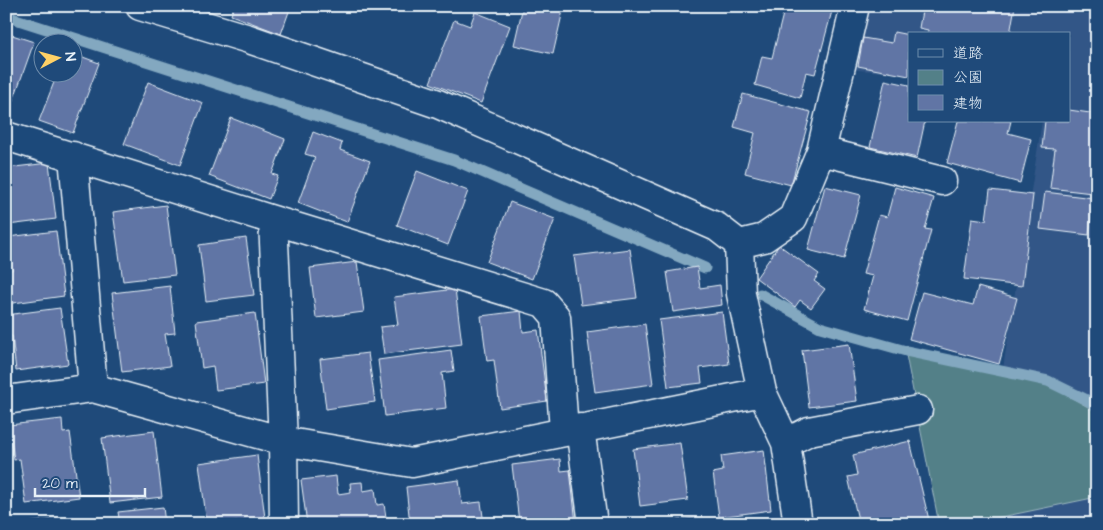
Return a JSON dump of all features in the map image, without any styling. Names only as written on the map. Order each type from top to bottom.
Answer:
[{"type":"street","points":[[140,6],[249,38],[438,104],[717,227],[739,244]]},
{"type":"street","points":[[739,244],[764,238],[793,218],[822,151],[855,6]]},
{"type":"street","points":[[6,136],[273,220],[544,302],[556,317],[572,430],[592,524]]},
{"type":"street","points":[[822,151],[942,181]]},
{"type":"street","points":[[73,156],[93,388]]},
{"type":"street","points":[[273,220],[283,441],[284,524]]},
{"type":"street","points":[[739,244],[741,294],[762,392],[786,443],[798,524]]},
{"type":"street","points":[[6,400],[93,388],[283,441],[412,463],[762,392]]},
{"type":"street","points":[[786,443],[809,431],[918,410]]},
{"type":"shaded area","points":[[868,6],[1097,6],[1097,412],[1043,382],[1002,375],[1042,122],[1070,122],[1070,32],[908,32],[908,74],[845,69]]},
{"type":"shaded area","points":[[1097,497],[1097,524],[968,524]]},
{"type":"green space","points":[[906,355],[1043,382],[1097,412],[1097,497],[968,524],[939,524]]},
{"type":"building","points":[[234,6],[291,6],[281,34],[231,15]]},
{"type":"building","points":[[523,6],[564,6],[553,54],[514,45]]},
{"type":"building","points":[[785,6],[813,6],[832,11],[815,74],[806,72],[800,98],[755,85],[762,56],[772,58]]},
{"type":"building","points":[[933,6],[1015,6],[1010,32],[928,32],[928,30],[919,28],[922,11],[931,12]]},
{"type":"building","points":[[475,12],[510,26],[481,103],[430,83],[454,20],[470,26]]},
{"type":"building","points":[[894,32],[908,35],[908,76],[858,66],[863,38],[892,43]]},
{"type":"building","points":[[6,33],[32,41],[32,48],[6,118]]},
{"type":"building","points":[[82,57],[99,63],[73,133],[39,121],[54,82],[82,82]]},
{"type":"building","points":[[885,80],[908,85],[908,122],[925,122],[917,158],[870,147]]},
{"type":"building","points":[[148,82],[203,103],[180,165],[124,144]]},
{"type":"building","points":[[743,94],[811,112],[791,185],[745,173],[755,133],[734,127]]},
{"type":"building","points":[[1070,110],[1097,114],[1097,159],[1092,193],[1050,188],[1055,149],[1042,148],[1045,122],[1070,122]]},
{"type":"building","points":[[231,118],[285,139],[272,174],[278,176],[269,199],[209,176]]},
{"type":"building","points":[[958,122],[1011,122],[1008,133],[1031,139],[1020,183],[947,163]]},
{"type":"building","points":[[313,132],[342,143],[340,150],[370,161],[347,222],[298,203],[315,157],[305,154]]},
{"type":"building","points":[[49,163],[56,219],[8,225],[6,211],[6,168]]},
{"type":"building","points":[[417,171],[468,191],[448,245],[397,225]]},
{"type":"building","points":[[825,186],[861,195],[844,259],[808,250]]},
{"type":"building","points":[[895,187],[934,198],[925,229],[931,230],[907,321],[864,309],[873,276],[863,274],[879,215],[887,217]]},
{"type":"building","points":[[990,190],[1033,195],[1022,286],[964,279],[972,218],[986,220]]},
{"type":"building","points":[[1045,192],[1093,198],[1089,235],[1040,229]]},
{"type":"building","points":[[510,202],[555,219],[532,279],[487,262]]},
{"type":"building","points":[[166,205],[175,275],[123,281],[113,212]]},
{"type":"building","points":[[56,231],[64,296],[6,304],[6,271],[12,270],[8,237]]},
{"type":"building","points":[[246,238],[254,295],[206,301],[199,245]]},
{"type":"building","points":[[779,245],[819,274],[814,281],[825,289],[811,308],[800,300],[795,307],[756,278]]},
{"type":"building","points":[[630,249],[637,298],[581,305],[574,256]]},
{"type":"building","points":[[357,262],[364,312],[316,318],[310,268]]},
{"type":"building","points":[[697,267],[700,288],[720,285],[722,305],[673,312],[667,272]]},
{"type":"building","points":[[170,286],[175,333],[165,334],[170,366],[122,372],[112,293]]},
{"type":"building","points":[[978,287],[1017,298],[999,364],[909,339],[922,292],[973,305]]},
{"type":"building","points":[[455,289],[462,344],[384,354],[380,327],[398,325],[394,297]]},
{"type":"building","points":[[60,308],[68,364],[16,371],[12,336],[6,337],[6,315]]},
{"type":"building","points":[[521,311],[523,332],[538,330],[547,401],[500,408],[494,360],[487,361],[481,316]]},
{"type":"building","points":[[722,312],[729,364],[700,368],[702,383],[668,387],[659,320]]},
{"type":"building","points":[[255,313],[264,384],[216,390],[213,366],[202,368],[196,321]]},
{"type":"building","points":[[645,324],[653,384],[595,392],[587,332]]},
{"type":"building","points":[[849,344],[857,401],[809,407],[802,350]]},
{"type":"building","points":[[451,350],[454,371],[442,373],[446,408],[385,416],[378,360]]},
{"type":"building","points":[[368,353],[375,402],[326,409],[320,359]]},
{"type":"building","points":[[62,419],[63,433],[70,432],[79,497],[26,504],[20,459],[14,460],[9,425]]},
{"type":"building","points":[[154,431],[162,497],[110,503],[102,438]]},
{"type":"building","points":[[910,441],[930,524],[859,524],[848,477],[857,475],[853,455]]},
{"type":"building","points":[[680,443],[688,500],[640,506],[633,449]]},
{"type":"building","points":[[764,450],[771,510],[719,517],[713,473],[723,471],[721,456]]},
{"type":"building","points":[[257,455],[265,518],[222,524],[207,524],[199,463]]},
{"type":"building","points":[[560,459],[561,471],[570,470],[576,523],[559,524],[558,517],[519,522],[512,465]]},
{"type":"building","points":[[336,476],[338,494],[351,492],[350,483],[362,482],[363,491],[375,489],[377,505],[384,504],[387,524],[307,524],[301,480]]},
{"type":"building","points":[[459,480],[462,504],[481,502],[484,524],[410,524],[406,487]]},
{"type":"building","points":[[163,507],[165,524],[120,524],[118,512]]},
{"type":"building","points":[[74,517],[75,524],[26,524],[26,523]]},
{"type":"building","points":[[694,518],[695,524],[649,524]]},
{"type":"waterway","points":[[6,16],[454,160],[705,268]]},
{"type":"waterway","points":[[760,294],[820,327],[906,351],[1048,381],[1097,405]]}]
